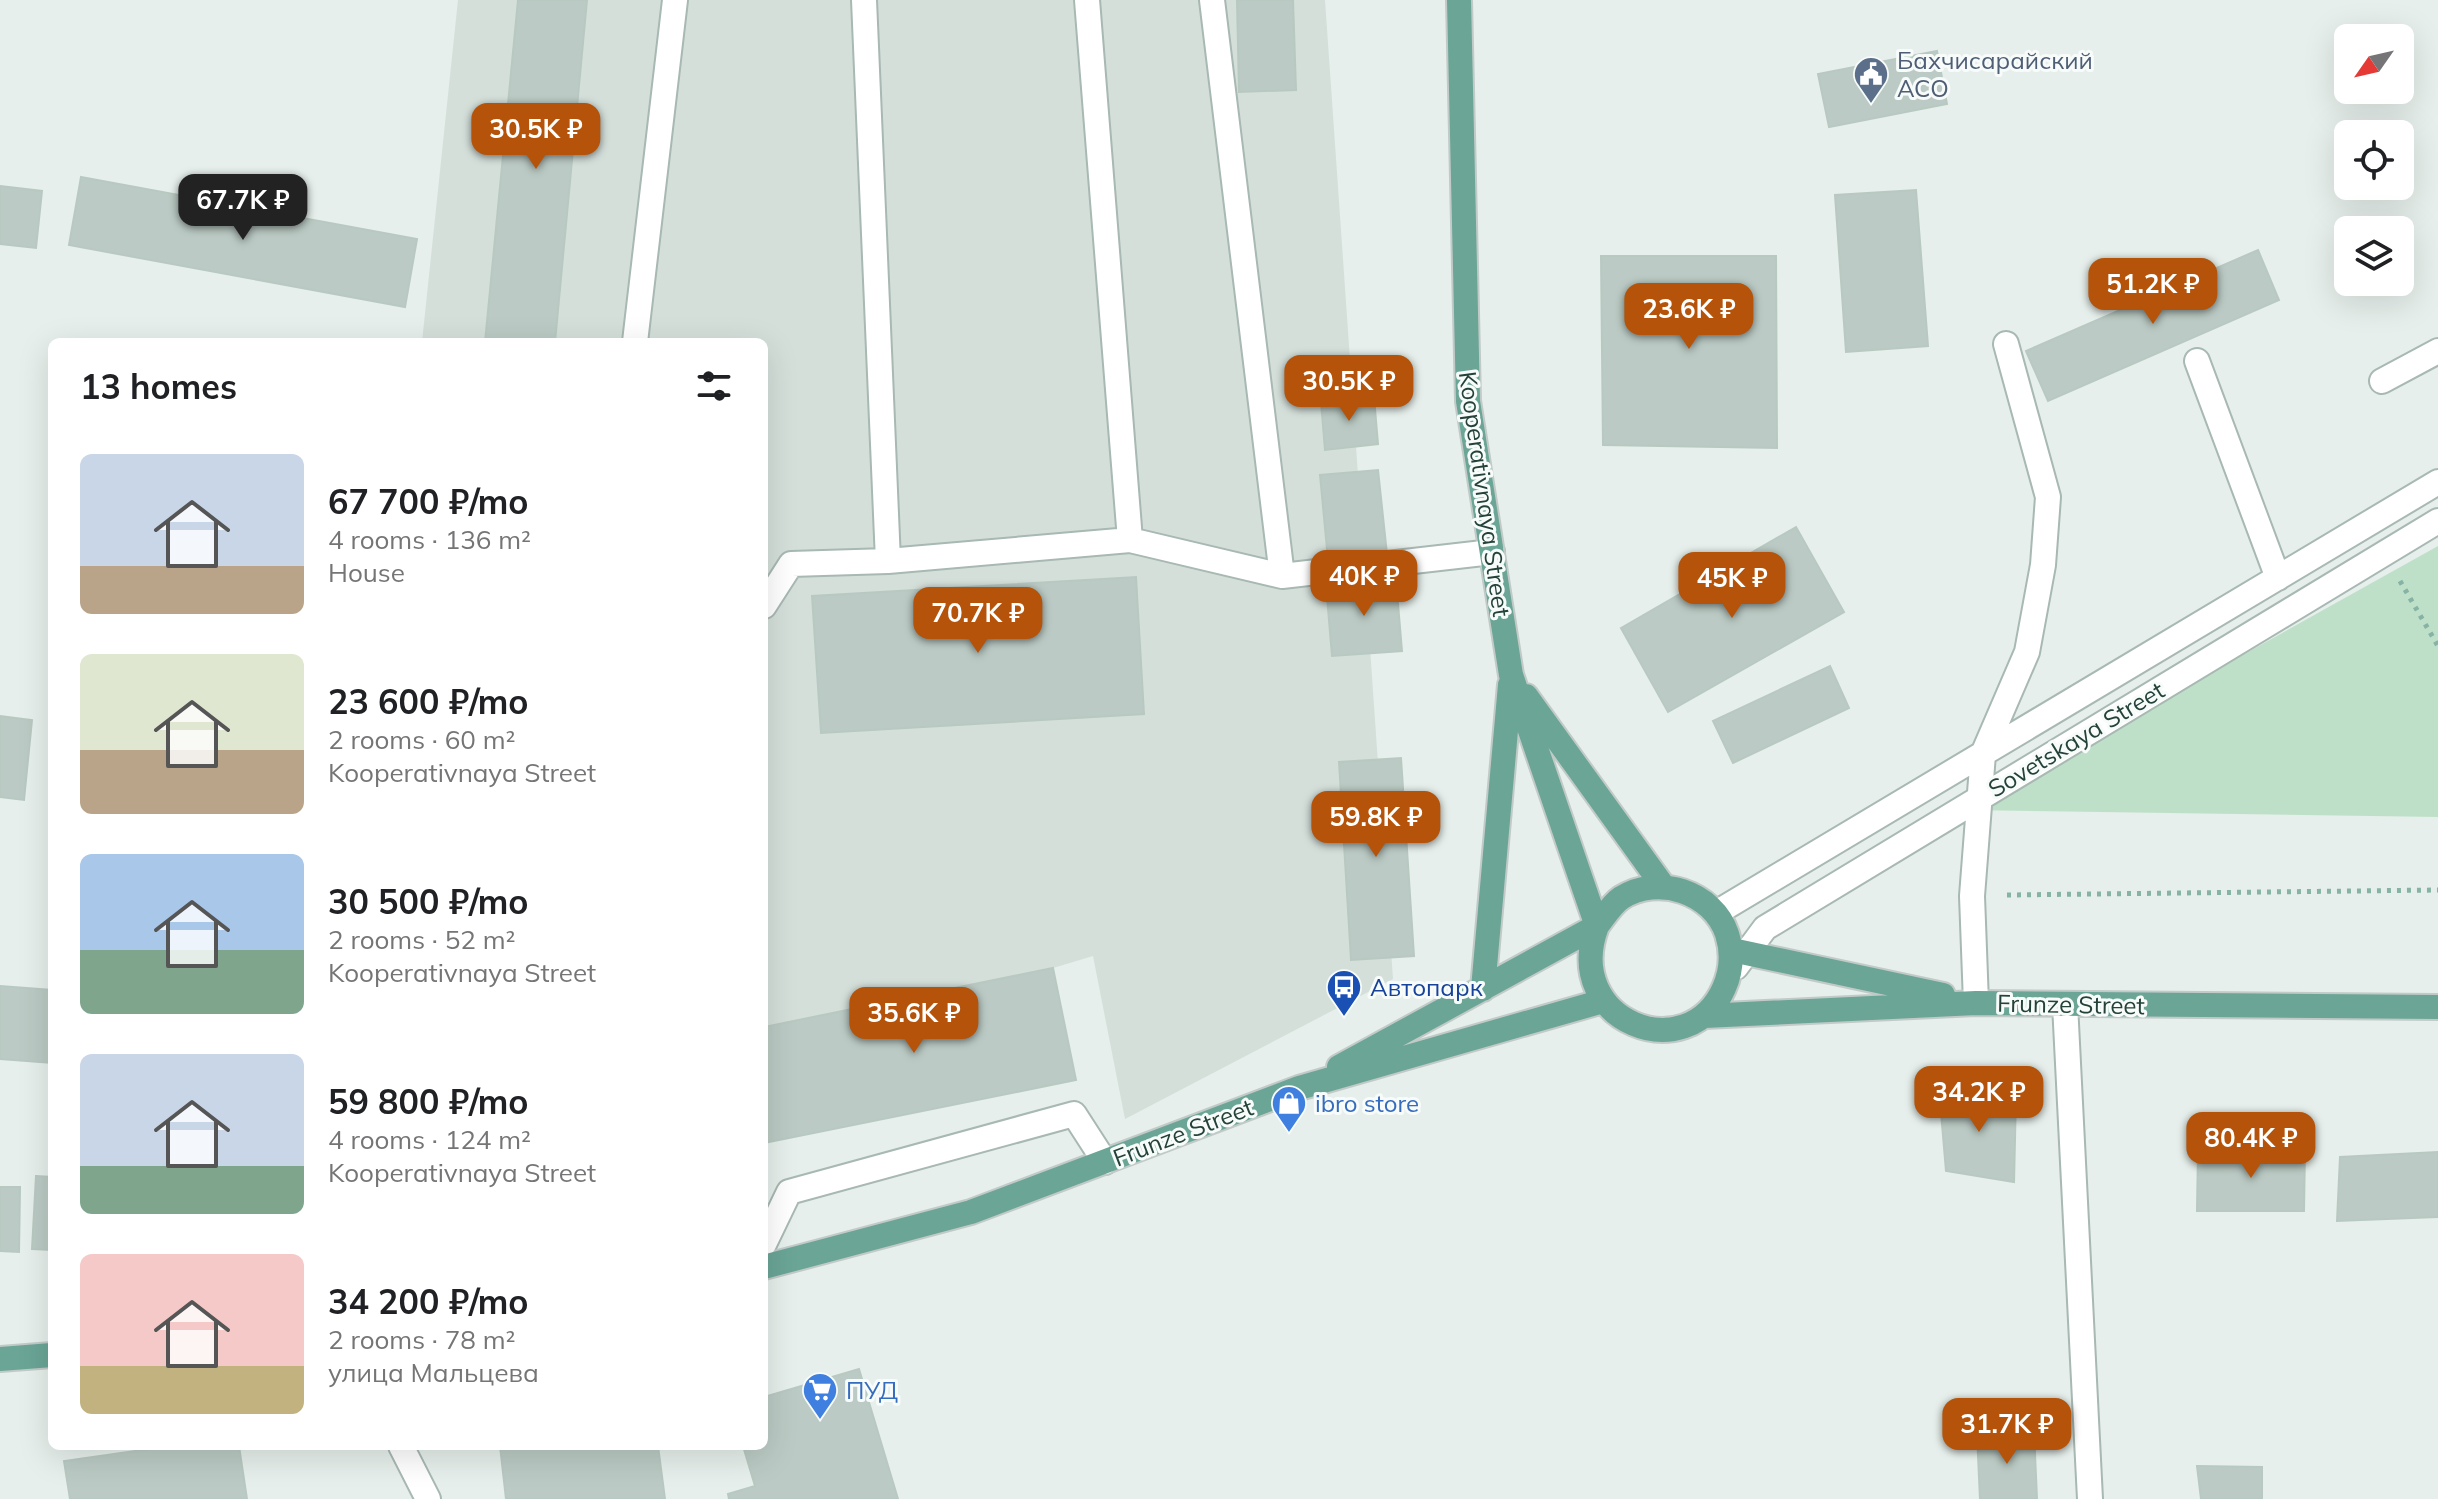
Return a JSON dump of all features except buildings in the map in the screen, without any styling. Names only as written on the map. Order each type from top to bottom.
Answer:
[{"type":"main road","name":"Kooperativnaya Street","points":[[1459,0],[1468,401],[1511,675],[1597,926]]},
{"type":"main road","points":[[1511,675],[1663,886]]},
{"type":"main road","points":[[1483,989],[1511,675]]},
{"type":"main road","points":[[1663,886],[1683,890],[1701,899],[1716,913],[1732,950],[1730,975],[1720,998],[1704,1016],[1684,1026],[1662,1030],[1639,1027],[1619,1017],[1603,1001],[1593,984],[1589,964],[1590,944],[1597,926],[1620,899],[1640,890],[1663,886]]},
{"type":"main road","points":[[1299,1088],[1597,926]]},
{"type":"main road","points":[[1732,950],[1976,1003]]},
{"type":"main road","name":"Frunze Street","points":[[768,1266],[971,1212],[1299,1088],[1603,1001]]},
{"type":"main road","name":"Frunze Street","points":[[1704,1016],[1976,1003],[2438,1007]]},
{"type":"main road","points":[[0,1359],[48,1355]]},
{"type":"street","points":[[635,338],[675,0]]},
{"type":"street","points":[[864,0],[888,561]]},
{"type":"street","points":[[1087,0],[1130,540]]},
{"type":"street","points":[[1212,0],[1282,576]]},
{"type":"street","points":[[1976,1003],[1972,896],[1983,754],[2027,652],[2043,565],[2048,497],[2006,344]]},
{"type":"street","points":[[2382,381],[2438,351]]},
{"type":"street","points":[[2197,361],[2278,578]]},
{"type":"street","points":[[1716,913],[2438,482]]},
{"type":"street","name":"Sovetskaya Street","points":[[1730,975],[1765,928],[2438,521]]},
{"type":"street","points":[[768,600],[791,564],[888,561],[1130,540],[1282,576],[1492,552]]},
{"type":"street","points":[[2065,1004],[2090,1499]]},
{"type":"street","points":[[768,1236],[789,1192],[1074,1114],[1105,1162]]},
{"type":"street","points":[[403,1450],[428,1499]]},
{"type":"path","points":[[2384,552],[2438,646]]},
{"type":"path","points":[[1972,896],[2438,890]]},
{"type":"shaded area","points":[[458,0],[1325,0],[1393,979],[1125,1119],[1093,956],[1053,968],[768,1026],[768,338],[422,338]]},
{"type":"green space","points":[[2438,546],[2438,817],[1965,810]]},
{"type":"place","name":"Бахчисарайский АСО","points":[[1871,105]]},
{"type":"place","name":"Автопарк","points":[[1344,1018]]},
{"type":"place","name":"ibro store","points":[[1289,1134]]},
{"type":"place","name":"ПУД","points":[[820,1421]]}]
